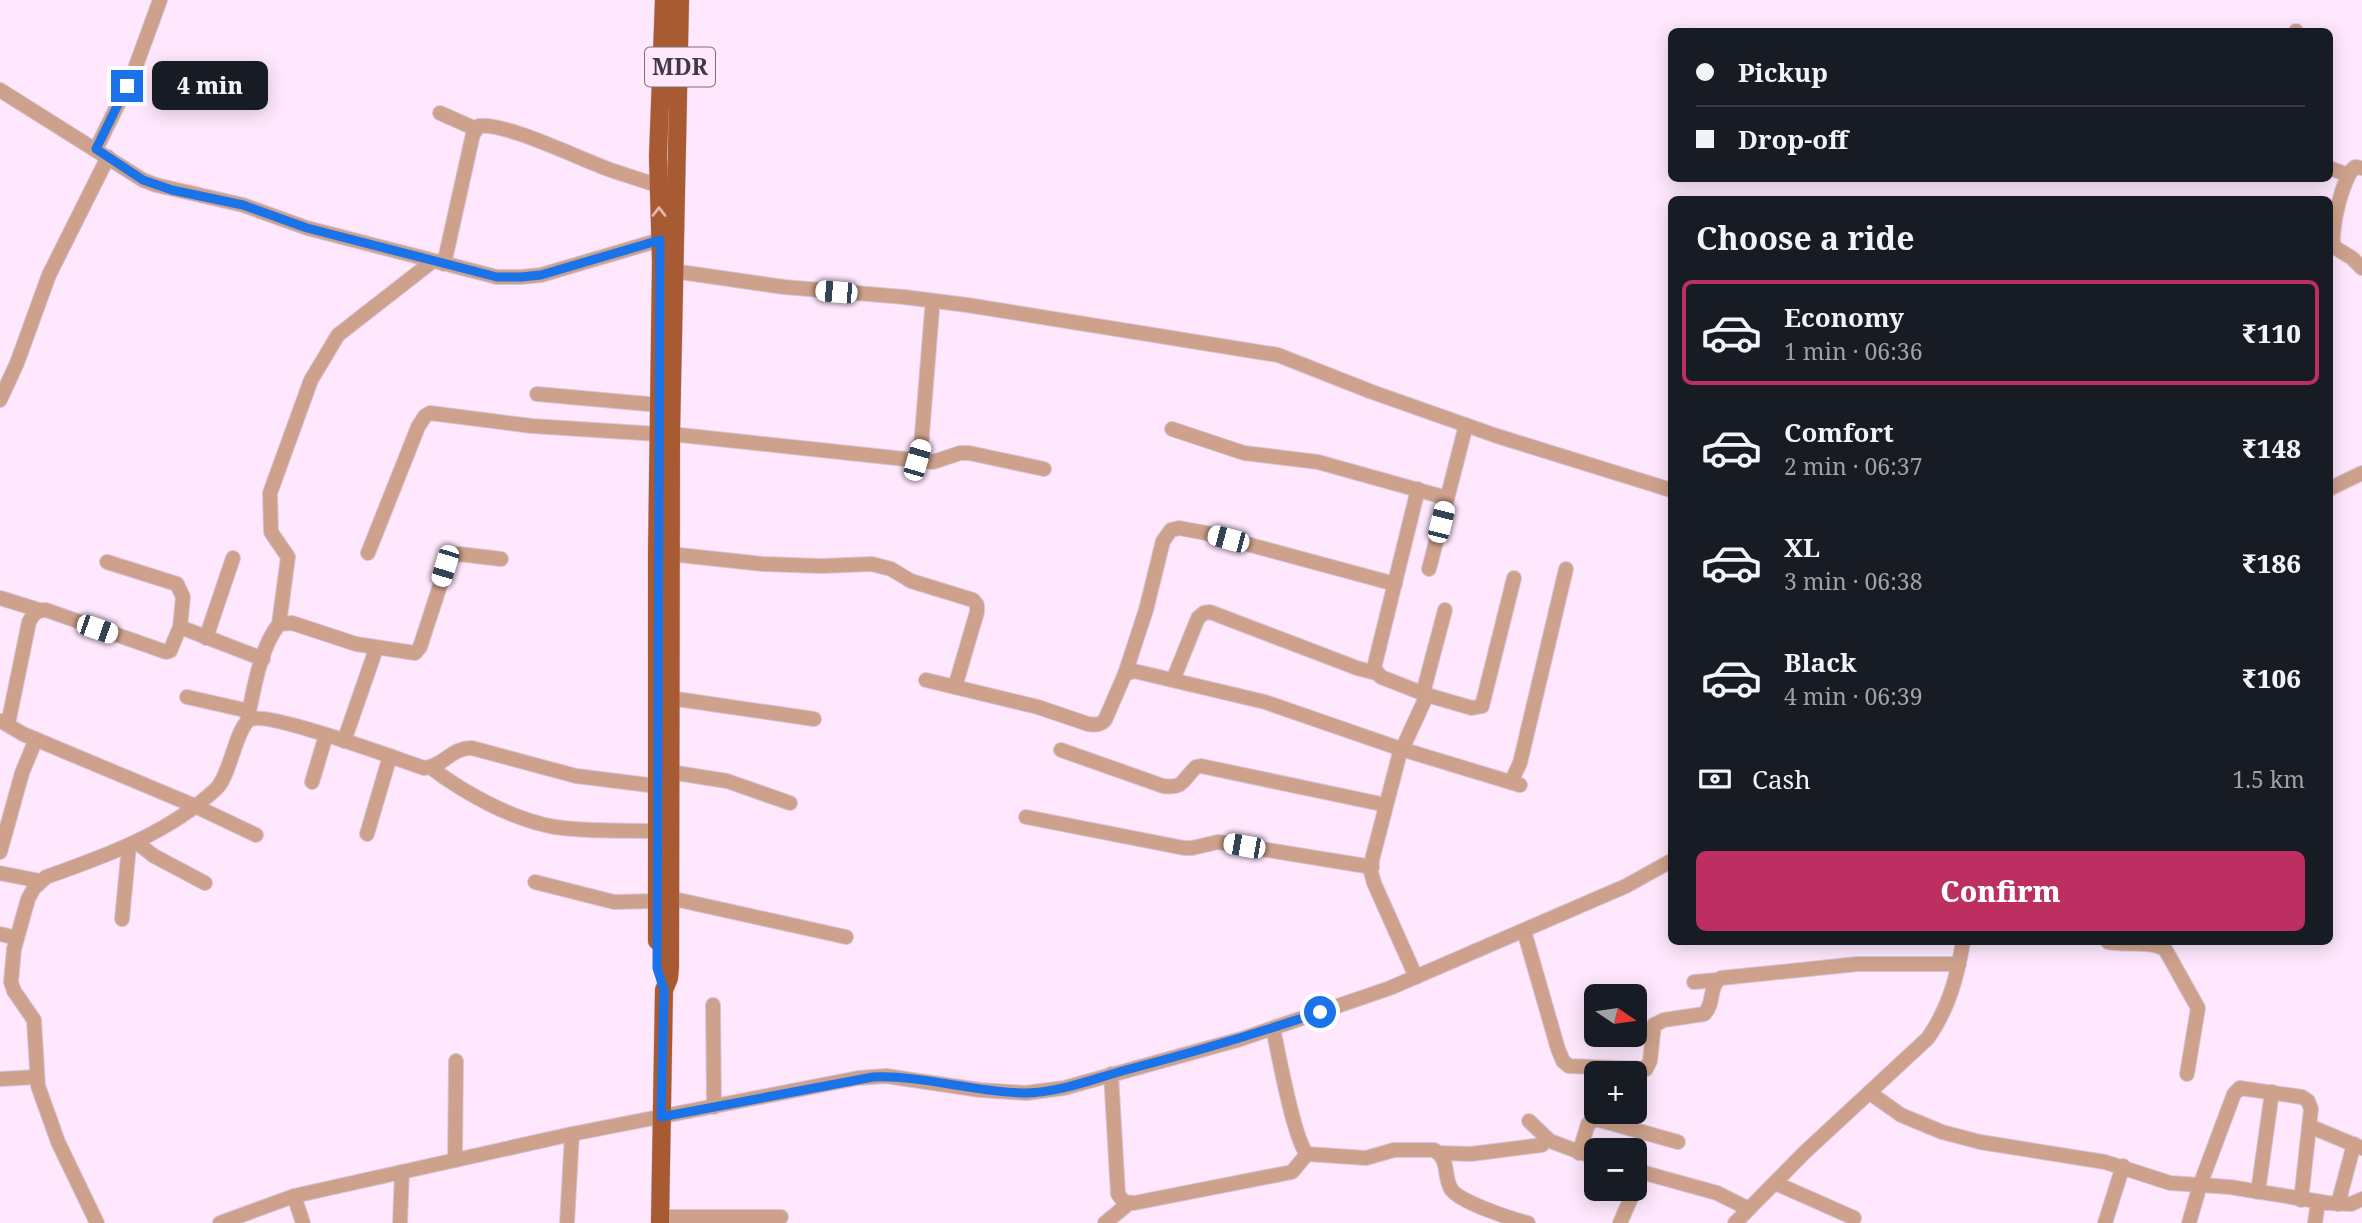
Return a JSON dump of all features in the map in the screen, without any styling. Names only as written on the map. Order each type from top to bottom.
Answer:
[{"type":"main road","name":"MDR","points":[[664,0],[669,133]]},
{"type":"main road","name":"MDR","points":[[664,434],[659,405],[668,158],[680,0]]},
{"type":"main road","name":"MDR","points":[[664,900],[670,772],[663,697],[664,434],[673,271],[659,186],[668,158]]},
{"type":"main road","name":"MDR","points":[[660,1220],[664,990],[670,967],[657,831],[657,786],[670,554],[664,461]]},
{"type":"street","points":[[0,400],[17,363],[49,275],[102,153],[160,0]]},
{"type":"street","points":[[0,90],[143,180],[172,190],[243,205],[307,228],[497,277],[541,275],[667,238]]},
{"type":"street","points":[[440,113],[476,128],[484,125],[496,127],[659,186]]},
{"type":"street","points":[[444,264],[476,128]]},
{"type":"street","points":[[2333,235],[2348,175],[2355,167],[2362,167]]},
{"type":"street","points":[[2333,170],[2348,175]]},
{"type":"street","points":[[2333,244],[2362,268]]},
{"type":"street","points":[[97,1223],[58,1142],[37,1077],[34,1020],[14,991],[12,982],[14,949],[28,899],[40,881],[46,877],[132,844],[195,806],[222,782],[248,716],[263,659],[279,624],[288,557],[271,533],[270,493],[311,380],[338,335],[429,264]]},
{"type":"street","points":[[673,271],[784,287],[967,305],[1278,355],[1466,425],[1668,489]]},
{"type":"street","points":[[917,460],[921,446],[932,310]]},
{"type":"street","points":[[537,394],[659,405]]},
{"type":"street","points":[[368,553],[418,427],[430,413],[532,426],[664,434],[933,462],[960,453],[969,453],[1044,469]]},
{"type":"street","points":[[1429,569],[1466,425]]},
{"type":"street","points":[[1172,429],[1244,453],[1318,461],[1447,498]]},
{"type":"street","points":[[2333,487],[2362,473]]},
{"type":"street","points":[[1376,673],[1376,661],[1418,489]]},
{"type":"street","points":[[926,680],[1038,707],[1088,724],[1101,724],[1125,674],[1146,610],[1163,541],[1171,530],[1179,528],[1395,584]]},
{"type":"street","points":[[670,554],[763,564],[872,564],[884,566],[911,581],[973,600],[977,605],[977,612],[955,687]]},
{"type":"street","points":[[279,624],[292,623],[376,649],[409,654],[418,652],[445,566],[453,555],[502,559]]},
{"type":"street","points":[[205,638],[233,558]]},
{"type":"street","points":[[0,598],[46,610],[166,652],[170,651],[180,627],[183,597],[177,584],[107,562]]},
{"type":"street","points":[[1125,674],[1134,671],[1265,702],[1401,749],[1515,783],[1566,569]]},
{"type":"street","points":[[1173,680],[1198,618],[1210,612],[1376,673],[1425,694],[1472,708],[1482,706],[1514,578]]},
{"type":"street","points":[[39,610],[29,622],[4,722],[36,739],[195,806],[256,835]]},
{"type":"street","points":[[1416,977],[1374,883],[1371,867],[1401,749],[1425,694],[1445,610]]},
{"type":"street","points":[[180,627],[263,659]]},
{"type":"street","points":[[344,741],[376,649]]},
{"type":"street","points":[[187,697],[430,767],[454,786],[526,820],[556,827],[657,831]]},
{"type":"street","points":[[663,697],[814,719]]},
{"type":"street","points":[[312,782],[326,735]]},
{"type":"street","points":[[0,852],[22,773],[36,739]]},
{"type":"street","points":[[430,767],[463,747],[576,776],[657,786]]},
{"type":"street","points":[[1061,750],[1163,786],[1177,787],[1196,767],[1201,766],[1386,805]]},
{"type":"street","points":[[367,834],[390,757]]},
{"type":"street","points":[[670,772],[727,781],[790,803]]},
{"type":"street","points":[[1026,817],[1184,848],[1192,849],[1218,842],[1371,867]]},
{"type":"street","points":[[132,844],[205,883]]},
{"type":"street","points":[[122,919],[132,844]]},
{"type":"street","points":[[220,1223],[294,1196],[455,1160],[572,1134],[873,1077],[907,1078],[979,1090],[1026,1093],[1065,1088],[1241,1039],[1390,988],[1626,886],[1668,863]]},
{"type":"street","points":[[0,873],[40,881]]},
{"type":"street","points":[[535,882],[614,902],[664,900],[846,937]]},
{"type":"street","points":[[1524,931],[1558,1049],[1563,1061],[1569,1066],[1646,1069],[1650,1061],[1654,1025],[1664,1020],[1703,1014],[1710,1004],[1717,980]]},
{"type":"street","points":[[0,934],[17,938]]},
{"type":"street","points":[[1735,1223],[1804,1153],[1928,1038],[1941,1020],[1949,1001],[1962,945]]},
{"type":"street","points":[[2122,945],[2158,945],[2165,949],[2198,1008],[2187,1074]]},
{"type":"street","points":[[1694,982],[1858,964],[1959,964]]},
{"type":"street","points":[[713,1005],[714,1107]]},
{"type":"street","points":[[1273,1028],[1297,1131],[1307,1154],[1366,1158],[1394,1150],[1427,1149],[1438,1153],[1471,1154],[1542,1146]]},
{"type":"street","points":[[455,1160],[456,1061]]},
{"type":"street","points":[[1111,1074],[1118,1195],[1128,1204]]},
{"type":"street","points":[[0,1079],[37,1077]]},
{"type":"street","points":[[2189,1223],[2200,1185],[2234,1094],[2240,1088],[2302,1097],[2308,1101],[2311,1109],[2301,1200]]},
{"type":"street","points":[[2258,1192],[2272,1092]]},
{"type":"street","points":[[1870,1093],[1901,1115],[1942,1132],[1980,1142],[2123,1166],[2170,1183],[2338,1204],[2351,1204],[2362,1199]]},
{"type":"street","points":[[1579,1153],[1588,1124],[1596,1119],[1678,1142]]},
{"type":"street","points":[[1529,1121],[1550,1141],[1584,1154]]},
{"type":"street","points":[[2309,1126],[2358,1146],[2338,1204]]},
{"type":"street","points":[[568,1223],[572,1134]]},
{"type":"street","points":[[1438,1153],[1445,1160],[1449,1184],[1454,1194],[1497,1214],[1528,1223]]},
{"type":"street","points":[[1105,1223],[1128,1204],[1292,1172],[1307,1154]]},
{"type":"street","points":[[2105,1223],[2123,1166]]},
{"type":"street","points":[[400,1223],[402,1172]]},
{"type":"street","points":[[1647,1174],[1717,1193],[1749,1209]]},
{"type":"street","points":[[1774,1183],[1854,1217]]},
{"type":"street","points":[[294,1196],[303,1223]]},
{"type":"street","points":[[1620,1223],[1628,1201]]},
{"type":"street","points":[[2315,1223],[2318,1202]]},
{"type":"street","points":[[660,1220],[781,1217]]},
{"type":"route","points":[[127,86],[96,149],[143,180],[172,190],[243,205],[307,228],[497,277],[541,275],[660,240],[657,968],[664,990],[661,1117],[886,1076],[979,1090],[1026,1093],[1065,1088],[1241,1039],[1320,1012]]}]
